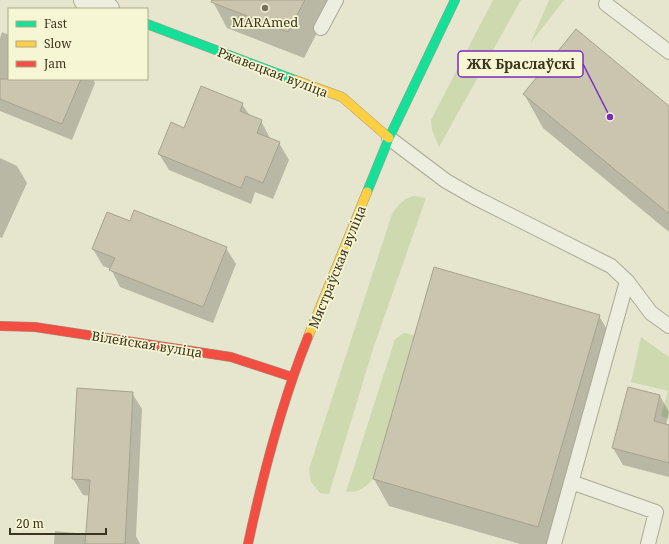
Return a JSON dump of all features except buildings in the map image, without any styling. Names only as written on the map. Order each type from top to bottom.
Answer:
[{"type":"street","points":[[85,0],[105,8]]},
{"type":"street","name":"Мястраўская вуліца","points":[[248,544],[259,494],[292,377],[389,138],[455,0]]},
{"type":"street","name":"Ржавецкая вуліца","points":[[148,24],[342,98],[389,138]]},
{"type":"street","name":"Вілейская вуліца","points":[[0,326],[35,327],[231,357],[292,377]]},
{"type":"lane","points":[[321,28],[336,0]]},
{"type":"lane","points":[[606,4],[669,52]]},
{"type":"lane","points":[[389,138],[446,180],[499,210],[611,266],[627,281],[651,313],[669,326]]},
{"type":"lane","points":[[554,544],[627,281]]},
{"type":"lane","points":[[570,482],[656,512],[648,544]]},
{"type":"green space","points":[[493,0],[521,0],[439,147],[432,130],[431,120]]},
{"type":"green space","points":[[549,0],[564,0],[530,44]]},
{"type":"green space","points":[[414,196],[426,198],[373,349],[329,494],[320,493],[311,482],[309,469],[392,214],[401,202]]},
{"type":"green space","points":[[404,333],[414,335],[373,479],[361,489],[346,492],[395,339]]},
{"type":"green space","points":[[641,337],[669,357],[669,419],[661,416],[668,391],[631,382]]},
{"type":"traffic: fast","points":[[367,192],[389,138],[455,0]]},
{"type":"traffic: fast","points":[[148,24],[295,80]]},
{"type":"traffic: slow","points":[[295,80],[342,97],[389,138]]},
{"type":"traffic: slow","points":[[308,337],[367,192]]},
{"type":"traffic: jam","points":[[0,326],[35,327],[231,357],[292,377]]},
{"type":"traffic: jam","points":[[248,544],[281,413],[308,337]]},
{"type":"place","name":"MARAmed","points":[[265,8]]},
{"type":"place","name":"ЖК Браслаўскі","points":[[610,117]]}]
